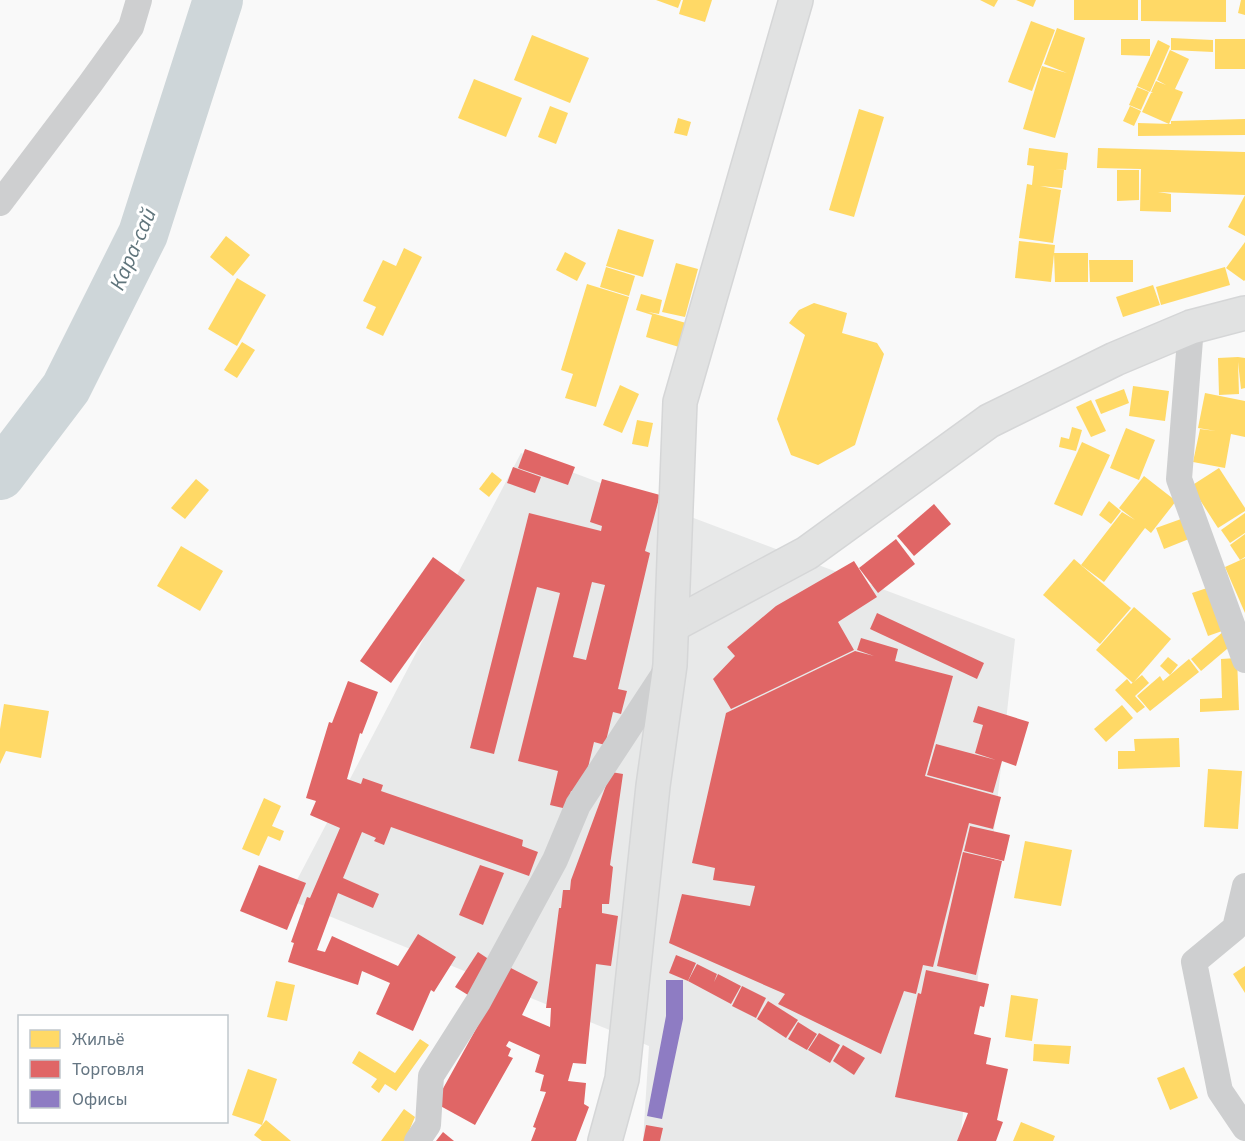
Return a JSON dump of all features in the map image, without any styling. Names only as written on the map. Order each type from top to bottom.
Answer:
[{"type":"main road","points":[[606,1141],[622,1079],[653,786],[670,665],[681,402],[796,0]]},
{"type":"main road","points":[[673,625],[807,553],[988,421],[1115,360],[1191,327],[1245,313]]},
{"type":"street","points":[[0,203],[131,27],[139,0]]},
{"type":"street","points":[[1191,327],[1179,479],[1245,660]]},
{"type":"street","points":[[417,1141],[428,1125],[431,1076],[478,1002],[555,860],[578,805],[670,665]]},
{"type":"street","points":[[1245,886],[1235,928],[1194,962],[1220,1091],[1245,1128]]},
{"type":"shaded area","points":[[521,453],[1015,639],[960,1141],[643,1141],[649,1046],[287,899]]},
{"type":"building: Жильё","points":[[656,0],[681,0],[678,8]]},
{"type":"building: Жильё","points":[[683,0],[712,0],[705,22],[679,14]]},
{"type":"building: Жильё","points":[[980,0],[998,0],[994,7]]},
{"type":"building: Жильё","points":[[1016,0],[1036,0],[1033,7]]},
{"type":"building: Жильё","points":[[1074,0],[1138,0],[1138,20],[1074,20]]},
{"type":"building: Жильё","points":[[1141,0],[1226,0],[1226,22],[1141,21]]},
{"type":"building: Жильё","points":[[1241,0],[1245,0],[1245,15],[1238,13]]},
{"type":"building: Жильё","points":[[1031,21],[1055,30],[1032,91],[1008,82]]},
{"type":"building: Жильё","points":[[1057,28],[1085,38],[1055,138],[1023,129],[1042,66],[1067,73],[1044,64]]},
{"type":"building: Жильё","points":[[532,35],[589,58],[570,103],[514,80]]},
{"type":"building: Жильё","points":[[1171,38],[1213,40],[1213,52],[1171,50]]},
{"type":"building: Жильё","points":[[1121,39],[1150,39],[1150,56],[1121,55]]},
{"type":"building: Жильё","points":[[1215,39],[1245,39],[1245,69],[1215,69]]},
{"type":"building: Жильё","points":[[1158,40],[1170,46],[1150,92],[1137,86]]},
{"type":"building: Жильё","points":[[1170,50],[1189,59],[1175,89],[1183,92],[1169,124],[1142,112],[1153,93],[1151,92],[1156,81],[1166,85],[1157,80]]},
{"type":"building: Жильё","points":[[474,79],[522,98],[506,137],[458,118]]},
{"type":"building: Жильё","points":[[1137,87],[1149,92],[1141,110],[1129,105]]},
{"type":"building: Жильё","points":[[550,106],[568,113],[556,144],[538,137]]},
{"type":"building: Жильё","points":[[1130,106],[1141,111],[1134,126],[1123,121]]},
{"type":"building: Жильё","points":[[859,109],[884,117],[854,217],[829,210]]},
{"type":"building: Жильё","points":[[678,118],[691,122],[687,136],[674,133]]},
{"type":"building: Жильё","points":[[1245,119],[1245,135],[1138,136],[1138,123],[1171,124],[1171,121]]},
{"type":"building: Жильё","points":[[1029,148],[1068,153],[1066,170],[1055,169],[1064,170],[1062,188],[1040,186],[1061,190],[1053,243],[1019,238],[1027,184],[1032,185],[1034,166],[1027,165]]},
{"type":"building: Жильё","points":[[1098,148],[1245,152],[1245,195],[1158,192],[1171,194],[1171,212],[1140,211],[1141,169],[1097,168]]},
{"type":"building: Жильё","points":[[1117,170],[1139,170],[1139,200],[1117,201]]},
{"type":"building: Жильё","points":[[1245,195],[1245,236],[1228,227]]},
{"type":"building: Жильё","points":[[618,229],[654,240],[643,277],[606,266]]},
{"type":"building: Жильё","points":[[226,236],[250,255],[233,276],[210,257]]},
{"type":"building: Жильё","points":[[1019,241],[1055,245],[1051,282],[1015,278]]},
{"type":"building: Жильё","points":[[1245,242],[1245,280],[1244,281],[1226,268]]},
{"type":"building: Жильё","points":[[404,248],[422,257],[383,336],[366,328],[376,307],[363,301],[383,260],[396,266]]},
{"type":"building: Жильё","points":[[565,252],[586,263],[577,281],[556,270]]},
{"type":"building: Жильё","points":[[1054,253],[1088,253],[1088,282],[1055,282]]},
{"type":"building: Жильё","points":[[1089,260],[1133,260],[1133,282],[1090,282]]},
{"type":"building: Жильё","points":[[676,263],[698,269],[685,317],[662,312]]},
{"type":"building: Жильё","points":[[606,267],[635,276],[629,296],[600,287]]},
{"type":"building: Жильё","points":[[1225,267],[1230,285],[1161,305],[1156,287]]},
{"type":"building: Жильё","points":[[237,278],[266,295],[237,346],[208,329]]},
{"type":"building: Жильё","points":[[587,284],[629,297],[596,407],[565,398],[573,374],[561,370]]},
{"type":"building: Жильё","points":[[1153,285],[1160,305],[1123,317],[1116,297]]},
{"type":"building: Жильё","points":[[641,294],[662,300],[659,314],[648,312],[686,323],[679,347],[646,337],[652,315],[636,310]]},
{"type":"building: Жильё","points":[[814,303],[847,313],[842,333],[877,343],[884,354],[855,445],[818,465],[791,455],[777,419],[805,335],[789,323],[799,310]]},
{"type":"building: Жильё","points":[[242,342],[255,350],[237,378],[224,370]]},
{"type":"building: Жильё","points":[[1218,358],[1245,358],[1245,388],[1241,389],[1238,362],[1239,394],[1219,395]]},
{"type":"building: Жильё","points":[[620,385],[639,394],[622,433],[603,425]]},
{"type":"building: Жильё","points":[[1133,386],[1169,391],[1165,421],[1129,416]]},
{"type":"building: Жильё","points":[[1124,389],[1129,403],[1101,414],[1095,400]]},
{"type":"building: Жильё","points":[[1205,393],[1245,401],[1245,437],[1231,434],[1225,468],[1193,462],[1200,429],[1216,431],[1198,428]]},
{"type":"building: Жильё","points":[[1091,400],[1106,431],[1091,437],[1076,407]]},
{"type":"building: Жильё","points":[[637,420],[653,423],[648,447],[632,444]]},
{"type":"building: Жильё","points":[[1072,427],[1082,430],[1076,451],[1059,447],[1061,437],[1069,439]]},
{"type":"building: Жильё","points":[[1126,428],[1155,440],[1139,480],[1110,468]]},
{"type":"building: Жильё","points":[[1082,442],[1110,455],[1082,516],[1054,504]]},
{"type":"building: Жильё","points":[[1219,468],[1245,511],[1218,528],[1191,486]]},
{"type":"building: Жильё","points":[[492,472],[502,480],[489,497],[479,489]]},
{"type":"building: Жильё","points":[[1144,476],[1176,501],[1151,533],[1145,528],[1104,582],[1081,565],[1122,512],[1135,520],[1119,508]]},
{"type":"building: Жильё","points":[[196,479],[209,490],[185,519],[171,508]]},
{"type":"building: Жильё","points":[[1109,501],[1121,511],[1111,524],[1099,515]]},
{"type":"building: Жильё","points":[[1245,513],[1245,533],[1230,543],[1221,530]]},
{"type":"building: Жильё","points":[[1181,519],[1189,539],[1164,549],[1156,528]]},
{"type":"building: Жильё","points":[[1245,534],[1245,557],[1240,560],[1230,545]]},
{"type":"building: Жильё","points":[[181,546],[223,571],[200,611],[157,586]]},
{"type":"building: Жильё","points":[[1245,558],[1245,613],[1225,567]]},
{"type":"building: Жильё","points":[[1074,559],[1131,608],[1100,644],[1043,595]]},
{"type":"building: Жильё","points":[[1210,587],[1225,630],[1208,636],[1192,593]]},
{"type":"building: Жильё","points":[[1134,607],[1171,639],[1133,683],[1096,650]]},
{"type":"building: Жильё","points":[[1224,631],[1234,643],[1201,671],[1191,659]]},
{"type":"building: Жильё","points":[[1168,657],[1178,665],[1170,675],[1160,666]]},
{"type":"building: Жильё","points":[[1237,658],[1239,710],[1200,712],[1200,699],[1222,698],[1221,659]]},
{"type":"building: Жильё","points":[[1189,659],[1199,672],[1150,711],[1137,696],[1160,676],[1163,681]]},
{"type":"building: Жильё","points":[[1142,675],[1149,683],[1135,696],[1145,707],[1137,713],[1115,690],[1127,679],[1131,684]]},
{"type":"building: Жильё","points":[[4,704],[49,711],[41,758],[6,751],[0,764],[0,729]]},
{"type":"building: Жильё","points":[[1122,705],[1133,718],[1106,742],[1094,729]]},
{"type":"building: Жильё","points":[[1179,738],[1180,767],[1118,769],[1118,751],[1135,751],[1134,739]]},
{"type":"building: Жильё","points":[[1208,769],[1242,771],[1238,829],[1204,827]]},
{"type":"building: Жильё","points":[[264,798],[281,806],[272,826],[284,831],[280,841],[268,836],[259,856],[242,849]]},
{"type":"building: Жильё","points":[[1025,841],[1072,850],[1061,906],[1014,898]]},
{"type":"building: Жильё","points":[[1245,966],[1245,993],[1233,974]]},
{"type":"building: Жильё","points":[[276,981],[295,985],[287,1021],[267,1017]]},
{"type":"building: Жильё","points":[[1011,995],[1038,999],[1032,1041],[1005,1037]]},
{"type":"building: Жильё","points":[[420,1039],[429,1045],[396,1091],[385,1084],[379,1093],[371,1087],[377,1079],[352,1063],[359,1051],[395,1073]]},
{"type":"building: Жильё","points":[[1034,1044],[1071,1046],[1069,1064],[1033,1061]]},
{"type":"building: Жильё","points":[[1184,1067],[1198,1098],[1170,1110],[1157,1078]]},
{"type":"building: Жильё","points":[[248,1069],[277,1079],[262,1125],[232,1115]]},
{"type":"building: Жильё","points":[[404,1109],[415,1117],[405,1141],[381,1141]]},
{"type":"building: Жильё","points":[[266,1120],[291,1141],[262,1141],[254,1135]]},
{"type":"building: Жильё","points":[[1021,1122],[1055,1136],[1053,1141],[1013,1141]]},
{"type":"building: Торговля","points":[[525,449],[575,467],[568,485],[518,468]]},
{"type":"building: Торговля","points":[[513,467],[541,477],[535,493],[507,483]]},
{"type":"building: Торговля","points":[[602,479],[660,495],[645,551],[650,553],[618,689],[627,691],[621,714],[613,712],[605,745],[594,742],[582,793],[571,791],[567,809],[550,805],[558,771],[518,761],[560,593],[537,587],[494,754],[470,748],[529,513],[601,531],[602,526],[590,522]],"holes":[[[592,582],[605,585],[586,660],[573,657]]]},
{"type":"building: Торговля","points":[[934,504],[951,524],[914,556],[897,536]]},
{"type":"building: Торговля","points":[[896,539],[915,564],[878,593],[859,568]]},
{"type":"building: Торговля","points":[[433,557],[465,580],[391,683],[360,661]]},
{"type":"building: Торговля","points":[[854,561],[877,597],[838,622],[854,650],[731,709],[713,679],[735,656],[727,647],[776,606]]},
{"type":"building: Торговля","points":[[877,613],[984,663],[977,679],[870,629]]},
{"type":"building: Торговля","points":[[861,638],[898,649],[895,661],[953,676],[925,776],[1001,797],[993,829],[969,823],[933,967],[923,965],[916,994],[904,991],[881,1054],[778,1004],[785,994],[669,943],[682,894],[750,906],[755,886],[713,880],[715,868],[692,863],[726,713],[855,651],[874,656],[857,650]]},
{"type":"building: Торговля","points":[[348,681],[378,692],[362,734],[360,733],[347,779],[361,784],[363,778],[383,785],[381,791],[523,840],[522,846],[538,852],[529,876],[391,827],[384,845],[374,841],[376,838],[362,832],[343,878],[379,894],[373,908],[338,893],[317,950],[325,952],[332,936],[398,966],[418,934],[456,957],[434,992],[431,990],[413,1031],[376,1014],[390,983],[362,971],[358,985],[288,962],[294,943],[291,942],[307,897],[310,898],[340,828],[310,815],[316,801],[306,798],[329,722],[332,723]]},
{"type":"building: Торговля","points":[[978,706],[1029,722],[1016,766],[1002,761],[993,793],[927,775],[936,744],[996,760],[975,753],[983,725],[973,722]]},
{"type":"building: Торговля","points":[[611,772],[623,774],[610,865],[613,867],[609,904],[602,904],[602,913],[618,916],[611,966],[596,964],[586,1064],[573,1063],[568,1081],[586,1083],[584,1104],[589,1107],[576,1141],[531,1141],[536,1128],[533,1127],[546,1092],[540,1091],[544,1075],[535,1072],[540,1055],[509,1041],[506,1046],[511,1049],[508,1056],[513,1058],[475,1125],[435,1103],[476,1029],[507,966],[538,982],[522,1015],[550,1027],[551,1008],[546,1008],[563,890],[570,890],[571,880]]},
{"type":"building: Торговля","points":[[970,826],[1010,835],[1004,861],[964,851]]},
{"type":"building: Торговля","points":[[963,852],[1002,861],[976,975],[937,966]]},
{"type":"building: Торговля","points":[[259,865],[306,883],[287,930],[240,911]]},
{"type":"building: Торговля","points":[[480,865],[504,873],[483,925],[459,915]]},
{"type":"building: Торговля","points":[[478,952],[490,960],[468,995],[455,987]]},
{"type":"building: Торговля","points":[[676,955],[696,963],[688,981],[669,973]]},
{"type":"building: Торговля","points":[[697,964],[717,974],[714,982],[718,974],[741,986],[731,1004],[688,981]]},
{"type":"building: Торговля","points":[[926,970],[989,984],[984,1007],[980,1006],[974,1034],[991,1038],[986,1064],[1008,1069],[997,1120],[1003,1122],[996,1141],[957,1141],[968,1113],[895,1097],[918,993],[921,994]]},
{"type":"building: Торговля","points":[[742,986],[766,998],[756,1018],[732,1006]]},
{"type":"building: Торговля","points":[[768,1001],[798,1020],[786,1038],[757,1019]]},
{"type":"building: Торговля","points":[[798,1022],[817,1034],[807,1050],[788,1039]]},
{"type":"building: Торговля","points":[[819,1033],[840,1045],[830,1063],[808,1050]]},
{"type":"building: Торговля","points":[[843,1045],[865,1058],[854,1075],[833,1061]]},
{"type":"building: Торговля","points":[[646,1125],[663,1128],[660,1141],[643,1141]]},
{"type":"building: Торговля","points":[[443,1132],[454,1141],[436,1141]]},
{"type":"building: Офисы","points":[[666,980],[683,980],[683,1019],[662,1119],[647,1116],[666,1016]]},
{"type":"waterway","name":"Кара-сай","points":[[0,475],[66,388],[143,234],[218,0]]}]
